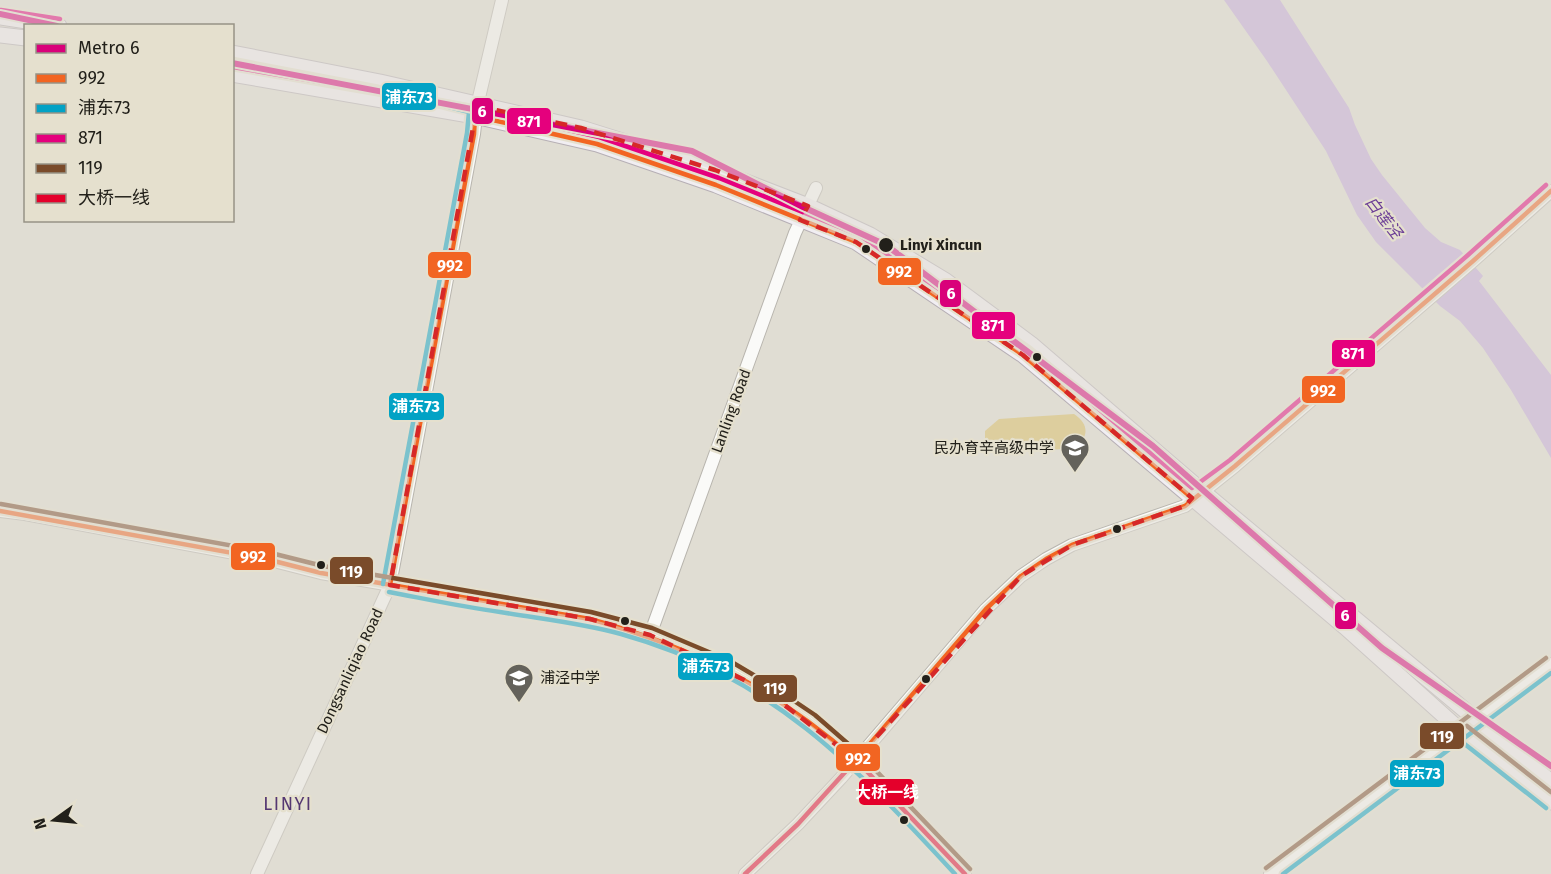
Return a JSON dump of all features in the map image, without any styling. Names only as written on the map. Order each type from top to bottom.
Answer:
[{"type":"main road","points":[[0,16],[47,24]]},
{"type":"main road","points":[[0,35],[24,38]]},
{"type":"main road","points":[[234,53],[380,82],[597,144],[716,185],[798,227],[856,243],[1023,355],[1551,782]]},
{"type":"main road","points":[[234,74],[581,128],[715,170],[808,206],[870,235],[946,281],[1031,344],[1462,732],[1551,802]]},
{"type":"street","name":"Dongsanliqiao Road","points":[[257,874],[390,585],[474,134],[476,111],[502,0]]},
{"type":"street","name":"Lanling Road","points":[[650,635],[798,227],[816,188]]},
{"type":"street","points":[[745,874],[798,824],[986,609],[1021,576],[1066,548],[1185,506],[1421,306],[1551,191]]},
{"type":"street","points":[[0,511],[255,557],[321,573],[590,619],[650,635],[708,659],[765,690],[811,721],[856,760],[965,874]]},
{"type":"street","points":[[1270,874],[1551,664]]},
{"type":"highlighted area","points":[[477,106],[581,128],[715,170],[808,206],[800,220],[856,242],[1023,355],[1192,498],[1185,506],[1072,545],[1021,576],[856,760],[765,690],[650,635],[590,619],[390,585]]},
{"type":"shaded area","points":[[1074,414],[1086,430],[1076,448],[998,454],[990,451],[985,439],[985,431],[999,419]]},
{"type":"water","name":"白莲泾","points":[[1224,0],[1280,0],[1349,108],[1371,159],[1382,175],[1425,228],[1441,242],[1460,250],[1483,276],[1479,281],[1551,375],[1551,458],[1483,348],[1460,321],[1440,306],[1376,242],[1357,215],[1326,151]]},
{"type":"metro line","name":"6","points":[[0,14],[48,24]]},
{"type":"metro line","name":"6","points":[[234,63],[692,151],[803,207],[886,245],[1153,446],[1382,648],[1551,766]]},
{"type":"transit line","name":"871","points":[[1,10],[60,19]]},
{"type":"transit line","name":"浦东73","points":[[234,61],[378,89],[469,112],[383,584]]},
{"type":"transit line","name":"871","points":[[234,67],[476,109],[599,137],[719,178],[859,235],[1028,349],[1192,488],[1230,460],[1546,185]]},
{"type":"transit line","name":"992","points":[[390,585],[474,134],[475,116],[597,144],[716,185],[856,242],[1023,355],[1192,498]]},
{"type":"transit line","name":"992","points":[[0,511],[266,559],[321,573],[590,619],[628,630],[699,657],[732,673],[794,712],[856,760],[986,609],[1021,576],[1072,545],[1185,506],[1235,466],[1551,191]]},
{"type":"transit line","name":"119","points":[[1,504],[267,552],[323,566],[591,612],[652,628],[730,661],[815,715],[861,755],[970,869]]},
{"type":"transit line","name":"浦东73","points":[[389,592],[606,630],[674,652],[722,674],[766,699],[806,728],[881,796],[955,874]]},
{"type":"transit line","name":"119","points":[[1266,868],[1546,658]]},
{"type":"transit line","name":"浦东73","points":[[1283,874],[1551,673]]},
{"type":"transit line","name":"119","points":[[1467,726],[1551,792]]},
{"type":"transit line","name":"浦东73","points":[[1457,738],[1546,808]]},
{"type":"transit line","name":"大桥一线","points":[[745,874],[798,824],[856,760],[965,874]]},
{"type":"place","name":"Linyi Xincun","points":[[886,245]]},
{"type":"place","name":"民办育辛高级中学","points":[[1075,474]]},
{"type":"place","name":"浦泾中学","points":[[519,704]]},
{"type":"district","name":"LINYI","points":[[288,804]]}]
